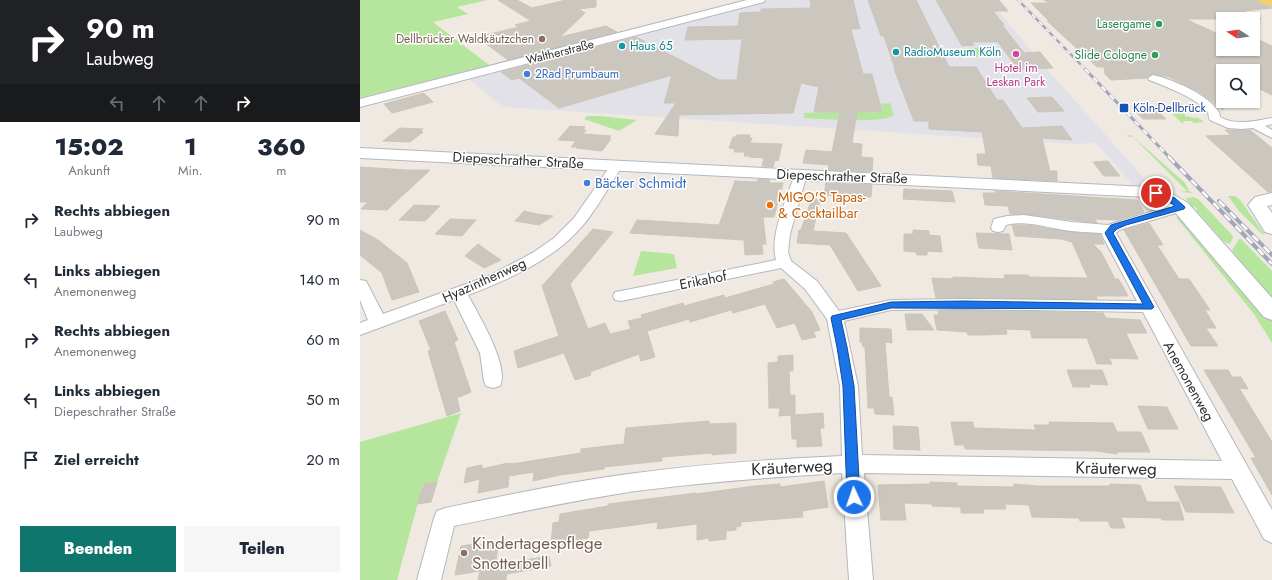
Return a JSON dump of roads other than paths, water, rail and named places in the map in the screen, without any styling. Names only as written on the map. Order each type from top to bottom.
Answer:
[{"type":"main road","points":[[1263,0],[1272,3]]},
{"type":"street","name":"Waltherstraße","points":[[360,103],[760,0]]},
{"type":"street","points":[[1153,78],[1180,88],[1208,106],[1214,112],[1214,118],[1218,121],[1234,126],[1272,121]]},
{"type":"street","points":[[1254,124],[1272,135]]},
{"type":"street","name":"Diepeschrather Straße","points":[[360,153],[1148,192],[1164,196],[1181,207],[1272,312]]},
{"type":"street","name":"Hyazinthenweg","points":[[360,329],[459,293],[517,268],[559,241],[579,221],[617,165]]},
{"type":"street","points":[[801,174],[783,234],[781,252],[784,263],[811,285],[835,318],[849,386],[852,464],[861,580]]},
{"type":"street","points":[[1267,200],[1257,205],[1270,224]]},
{"type":"street","points":[[998,228],[999,222],[1007,219],[1042,221],[1066,226],[1110,230],[1123,224],[1181,207]]},
{"type":"street","name":"Anemonenweg","points":[[1110,230],[1110,237],[1272,532]]},
{"type":"street","name":"Erikahof","points":[[621,296],[784,263]]},
{"type":"street","points":[[360,286],[367,297],[378,322]]},
{"type":"street","points":[[459,293],[489,354],[493,381]]},
{"type":"street","points":[[835,318],[891,305],[964,304],[1149,307]]},
{"type":"street","name":"Kräuterweg","points":[[429,580],[445,518],[543,497],[636,482],[744,470],[852,464],[1239,470]]},
{"type":"railway","points":[[1018,0],[1086,70]]},
{"type":"railway","points":[[1085,69],[1170,158]]},
{"type":"railway","points":[[1169,157],[1272,264]]},
{"type":"railway","points":[[1219,201],[1272,255]]},
{"type":"place","name":"Lasergame","points":[[1159,24]]},
{"type":"place","name":"Dellbrücker Waldkäutzchen","points":[[542,39]]},
{"type":"place","name":"Haus 65","points":[[622,46]]},
{"type":"place","name":"RadioMuseum Köln","points":[[896,52]]},
{"type":"place","name":"Hotel im Leskan Park","points":[[1016,54]]},
{"type":"place","name":"Slide Cologne","points":[[1155,55]]},
{"type":"place","name":"2Rad Prumbaum","points":[[527,74]]},
{"type":"place","name":"Köln-Dellbrück","points":[[1124,108]]},
{"type":"place","name":"Bäcker Schmidt","points":[[587,183]]},
{"type":"place","name":"MIGO'S Tapas- & Cocktailbar","points":[[770,205]]},
{"type":"place","name":"Kindertagespflege Snotterbell","points":[[464,553]]}]
